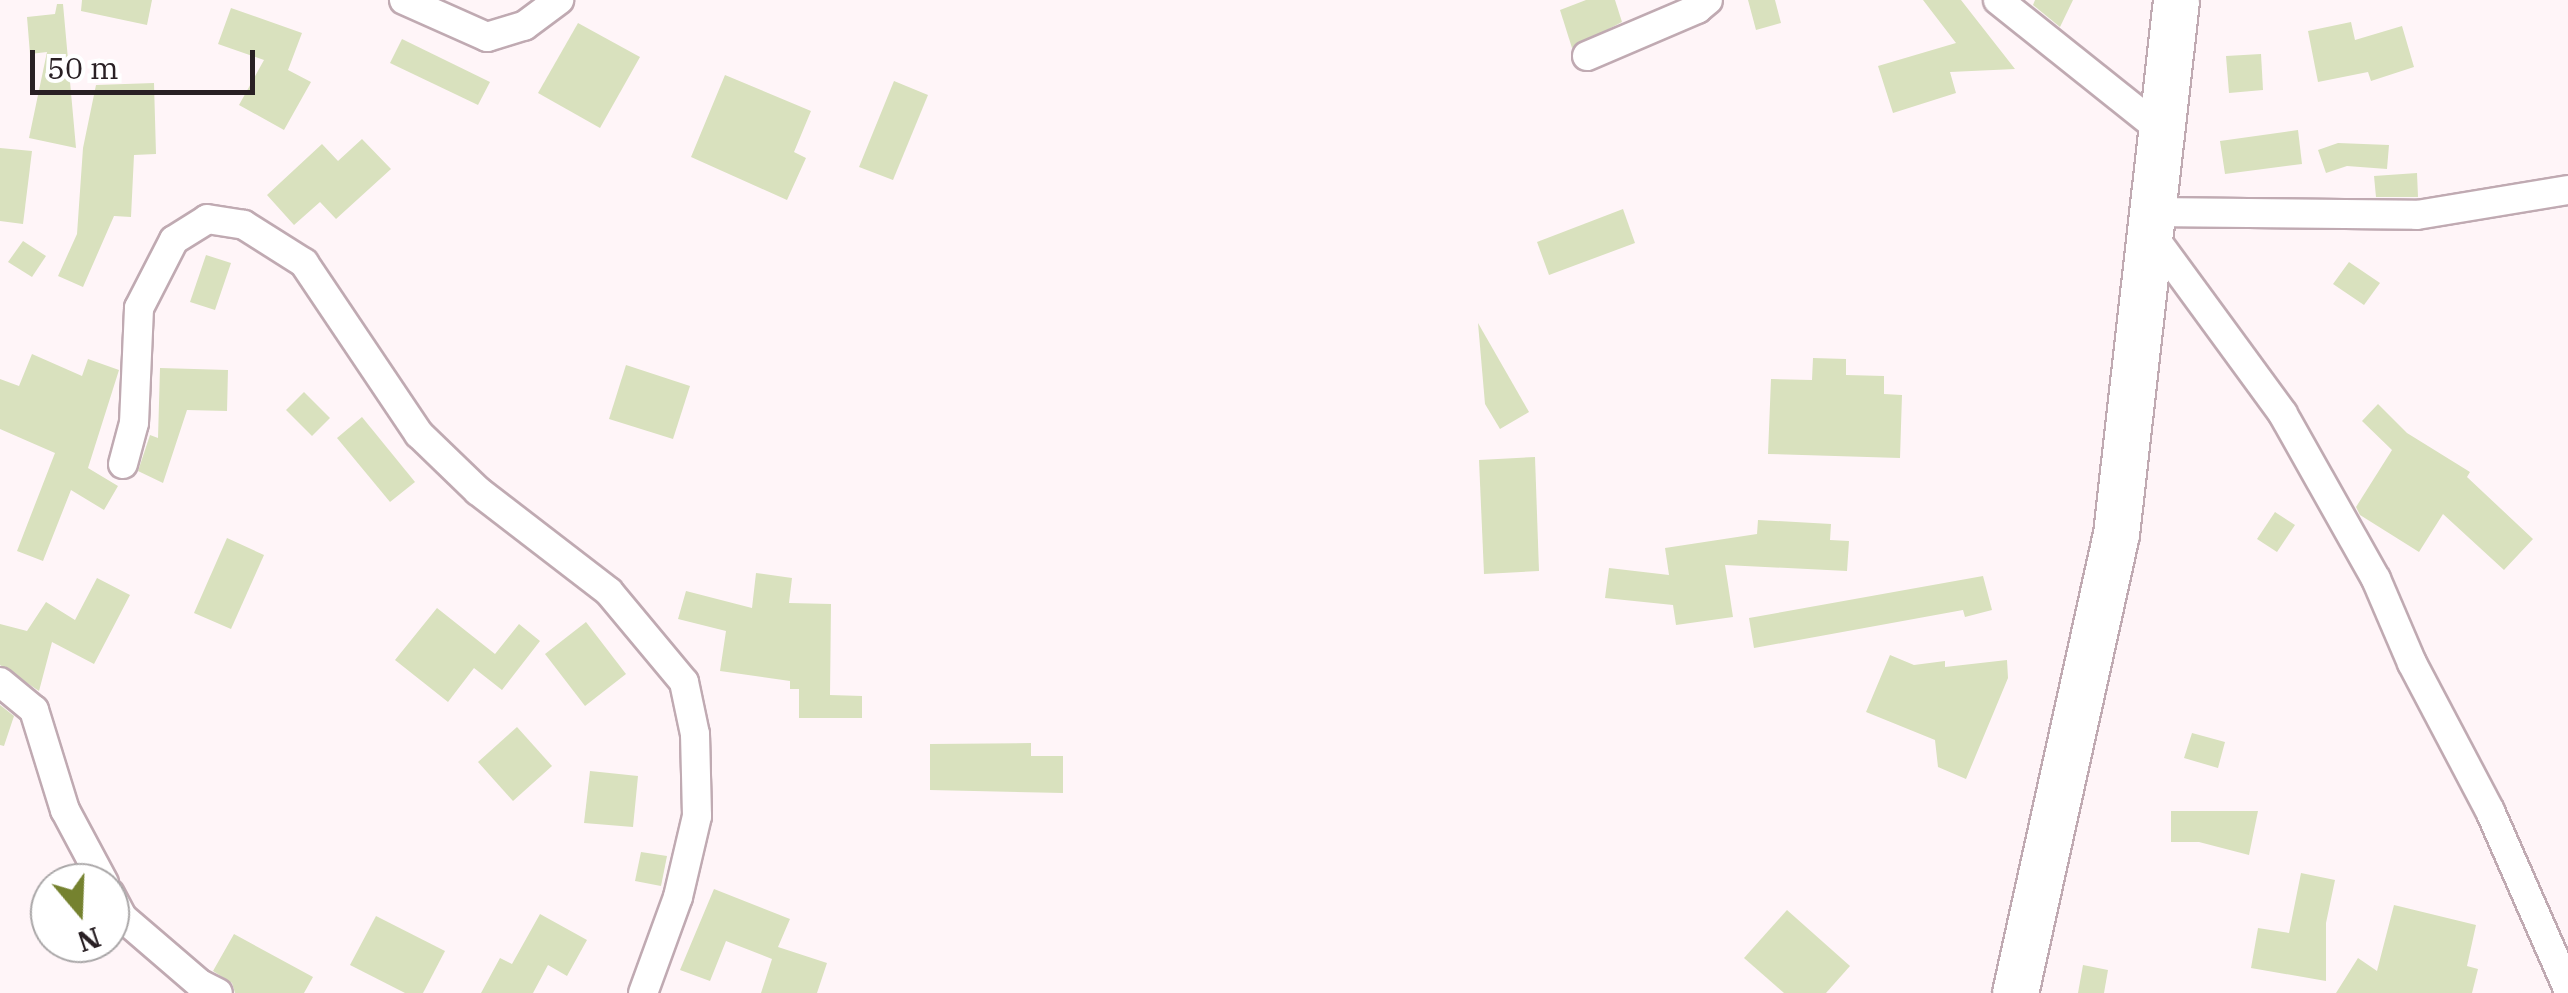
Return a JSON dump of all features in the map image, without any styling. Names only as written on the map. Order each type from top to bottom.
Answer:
[{"type":"main road","points":[[2015,993],[2116,534],[2176,0]]},
{"type":"street","points":[[404,0],[487,36],[524,26],[559,0]]},
{"type":"street","points":[[1587,56],[1698,10],[1708,0]]},
{"type":"street","points":[[1998,0],[2161,130]]},
{"type":"street","points":[[2151,222],[2417,215],[2568,190]]},
{"type":"street","points":[[123,464],[134,423],[139,308],[174,240],[207,218],[244,225],[304,262],[419,434],[478,491],[608,592],[684,682],[695,734],[697,816],[678,897],[643,993]]},
{"type":"street","points":[[2151,222],[2283,414],[2376,579],[2412,663],[2490,811],[2568,989]]},
{"type":"street","points":[[0,682],[34,710],[65,810],[93,863]]},
{"type":"street","points":[[130,923],[200,984],[218,993]]},
{"type":"building","points":[[82,0],[152,0],[147,25],[81,11]]},
{"type":"building","points":[[1586,0],[1615,0],[1622,22],[1572,48],[1560,10]]},
{"type":"building","points":[[1748,0],[1775,0],[1781,23],[1756,30]]},
{"type":"building","points":[[1923,0],[1961,0],[2015,69],[1950,72],[1956,93],[1893,113],[1878,66],[1956,43]]},
{"type":"building","points":[[2035,0],[2073,0],[2060,27],[2033,5]]},
{"type":"building","points":[[57,4],[63,4],[76,148],[29,138],[47,52],[30,54],[27,17],[55,14]]},
{"type":"building","points":[[231,8],[302,33],[288,70],[311,82],[284,130],[239,105],[264,60],[218,44]]},
{"type":"building","points":[[2351,22],[2355,40],[2402,26],[2414,67],[2371,81],[2368,72],[2318,82],[2308,31]]},
{"type":"building","points":[[578,23],[640,57],[600,128],[538,93]]},
{"type":"building","points":[[402,39],[490,82],[478,105],[390,63]]},
{"type":"building","points":[[2261,54],[2263,90],[2229,93],[2226,56]]},
{"type":"building","points":[[725,75],[811,111],[794,152],[806,158],[787,200],[691,157]]},
{"type":"building","points":[[894,81],[928,95],[893,180],[859,167]]},
{"type":"building","points":[[154,83],[156,154],[134,155],[131,217],[114,216],[83,287],[58,276],[77,234],[83,148],[96,85]]},
{"type":"building","points":[[2298,130],[2302,164],[2225,174],[2220,141]]},
{"type":"building","points":[[362,139],[391,169],[336,219],[320,202],[294,225],[267,195],[322,144],[338,161]]},
{"type":"building","points":[[2338,143],[2389,145],[2387,169],[2347,166],[2326,173],[2318,150]]},
{"type":"building","points":[[0,148],[32,151],[23,224],[0,221]]},
{"type":"building","points":[[2417,173],[2418,197],[2376,197],[2374,176]]},
{"type":"building","points":[[1623,209],[1635,243],[1549,275],[1537,242]]},
{"type":"building","points":[[23,241],[46,256],[32,277],[8,262]]},
{"type":"building","points":[[206,255],[231,263],[215,310],[190,302]]},
{"type":"building","points":[[2349,262],[2380,283],[2364,305],[2333,284]]},
{"type":"building","points":[[1478,323],[1529,412],[1500,429],[1485,404]]},
{"type":"building","points":[[32,354],[82,376],[88,359],[119,370],[88,468],[118,486],[104,510],[71,490],[43,561],[17,551],[55,453],[0,429],[0,379],[19,386]]},
{"type":"building","points":[[1813,358],[1846,359],[1846,375],[1884,376],[1884,394],[1902,395],[1900,458],[1768,454],[1771,379],[1812,380]]},
{"type":"building","points":[[626,365],[690,386],[673,439],[609,419]]},
{"type":"building","points":[[160,368],[228,370],[227,411],[187,410],[163,483],[138,471],[150,435],[158,438]]},
{"type":"building","points":[[304,392],[330,418],[312,436],[286,410]]},
{"type":"building","points":[[2378,404],[2407,433],[2470,472],[2467,477],[2533,539],[2504,570],[2443,514],[2419,552],[2360,515],[2356,507],[2392,450],[2362,421]]},
{"type":"building","points":[[362,417],[415,482],[390,502],[337,438]]},
{"type":"building","points":[[1535,457],[1539,571],[1484,574],[1479,460]]},
{"type":"building","points":[[2275,512],[2295,525],[2277,552],[2257,539]]},
{"type":"building","points":[[1758,520],[1831,524],[1830,540],[1849,541],[1847,571],[1725,565],[1733,617],[1676,625],[1673,605],[1605,598],[1609,568],[1669,575],[1665,548],[1757,534]]},
{"type":"building","points":[[227,538],[264,555],[231,629],[194,613]]},
{"type":"building","points":[[756,573],[792,578],[789,603],[831,604],[830,695],[862,696],[862,718],[799,718],[799,689],[790,689],[790,681],[720,671],[726,631],[678,619],[686,591],[752,608]]},
{"type":"building","points":[[1983,576],[1992,610],[1965,617],[1963,610],[1754,648],[1749,618]]},
{"type":"building","points":[[97,578],[130,595],[94,664],[52,642],[39,691],[0,665],[0,624],[27,631],[46,602],[75,620]]},
{"type":"building","points":[[437,608],[495,654],[519,624],[540,641],[502,690],[474,668],[448,702],[395,660]]},
{"type":"building","points":[[586,622],[626,674],[585,706],[545,654]]},
{"type":"building","points":[[1890,655],[1914,665],[1945,661],[1945,667],[2007,660],[2008,678],[1966,779],[1938,767],[1935,740],[1866,712]]},
{"type":"building","points":[[0,705],[14,716],[4,746],[0,745]]},
{"type":"building","points":[[517,727],[552,766],[513,801],[478,762]]},
{"type":"building","points":[[2192,733],[2225,742],[2218,768],[2184,758]]},
{"type":"building","points":[[1031,743],[1031,756],[1063,756],[1063,793],[930,790],[930,744]]},
{"type":"building","points":[[590,771],[638,776],[633,827],[584,823]]},
{"type":"building","points":[[2171,811],[2258,811],[2249,855],[2199,842],[2171,842]]},
{"type":"building","points":[[641,852],[667,856],[661,886],[635,881]]},
{"type":"building","points":[[2301,873],[2335,880],[2326,923],[2326,981],[2251,968],[2258,928],[2289,933]]},
{"type":"building","points":[[714,889],[790,919],[778,947],[827,963],[817,993],[761,993],[772,959],[726,941],[710,981],[680,970]]},
{"type":"building","points":[[2394,905],[2476,925],[2467,966],[2478,969],[2472,993],[2336,993],[2358,958],[2377,971]]},
{"type":"building","points":[[1787,910],[1850,966],[1826,993],[1784,993],[1744,958]]},
{"type":"building","points":[[540,914],[587,940],[567,976],[548,965],[533,993],[481,993],[500,958],[512,964]]},
{"type":"building","points":[[376,916],[445,951],[423,993],[405,993],[350,965]]},
{"type":"building","points":[[234,934],[313,977],[304,993],[235,993],[232,983],[213,971]]},
{"type":"building","points":[[2083,965],[2108,970],[2104,993],[2078,993]]}]
